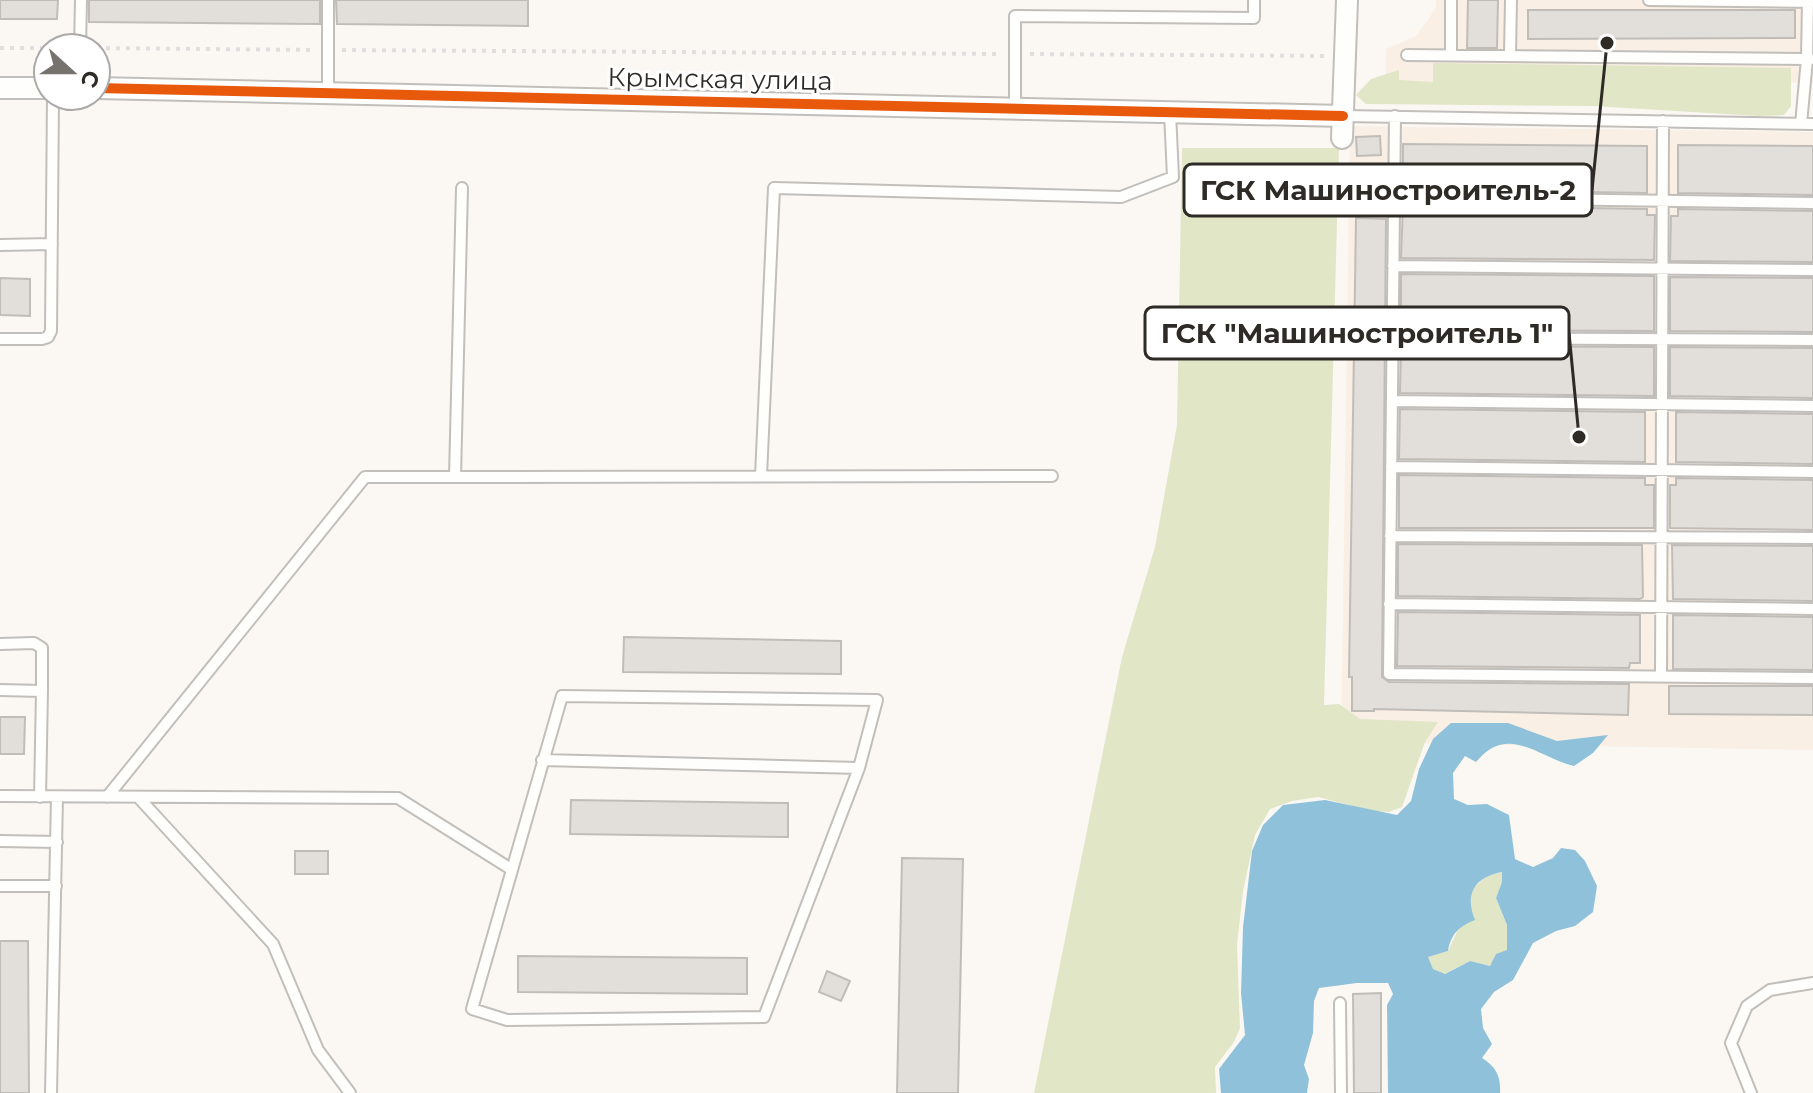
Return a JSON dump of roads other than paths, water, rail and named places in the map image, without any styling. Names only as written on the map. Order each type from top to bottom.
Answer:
[{"type":"street","points":[[1342,138],[1347,0]]},
{"type":"street","points":[[0,88],[32,88]]},
{"type":"street","name":"Крымская улица","points":[[112,88],[1343,116]]},
{"type":"lane","points":[[80,32],[81,0]]},
{"type":"lane","points":[[328,0],[328,94]]},
{"type":"lane","points":[[1015,108],[1015,16],[1254,18],[1254,0]]},
{"type":"lane","points":[[1451,0],[1451,54]]},
{"type":"lane","points":[[1510,54],[1511,0]]},
{"type":"lane","points":[[1649,0],[1810,1],[1810,59],[1801,124]]},
{"type":"lane","points":[[1407,55],[1810,59]]},
{"type":"lane","points":[[0,339],[48,337],[51,331],[53,112]]},
{"type":"lane","points":[[761,476],[774,188],[1121,197],[1173,177],[1170,112]]},
{"type":"lane","points":[[1343,116],[1813,124]]},
{"type":"lane","points":[[1395,116],[1389,674],[1813,678]]},
{"type":"lane","points":[[1661,677],[1663,121]]},
{"type":"lane","points":[[455,477],[462,188]]},
{"type":"lane","points":[[1394,197],[1813,203]]},
{"type":"lane","points":[[0,245],[52,244]]},
{"type":"lane","points":[[1393,266],[1813,270]]},
{"type":"lane","points":[[1393,338],[1813,340]]},
{"type":"lane","points":[[1392,401],[1813,406]]},
{"type":"lane","points":[[1391,467],[1813,472]]},
{"type":"lane","points":[[107,797],[365,477],[1052,476]]},
{"type":"lane","points":[[1390,536],[1813,538]]},
{"type":"lane","points":[[1389,604],[1813,609]]},
{"type":"lane","points":[[0,644],[34,643],[42,648],[40,797]]},
{"type":"lane","points":[[0,690],[42,691]]},
{"type":"lane","points":[[562,696],[877,700],[859,768],[764,1017],[507,1020],[472,1009],[562,696]]},
{"type":"lane","points":[[542,760],[859,768]]},
{"type":"lane","points":[[0,796],[398,798],[511,869]]},
{"type":"lane","points":[[51,1093],[57,797]]},
{"type":"lane","points":[[139,798],[273,944],[318,1050],[350,1093]]},
{"type":"lane","points":[[0,841],[57,842]]},
{"type":"lane","points":[[0,886],[56,886]]},
{"type":"lane","points":[[1751,1093],[1731,1043],[1747,1006],[1770,990],[1813,983]]},
{"type":"lane","points":[[1340,1003],[1341,1093]]},
{"type":"water","points":[[1451,723],[1508,723],[1557,741],[1608,735],[1593,753],[1574,766],[1511,744],[1488,751],[1476,762],[1465,756],[1453,773],[1454,799],[1468,805],[1487,804],[1509,815],[1515,859],[1533,867],[1553,858],[1561,848],[1575,850],[1585,861],[1597,886],[1593,912],[1575,926],[1556,931],[1533,943],[1513,980],[1494,992],[1481,1009],[1483,1028],[1492,1044],[1482,1058],[1497,1072],[1500,1093],[1388,1093],[1387,1005],[1393,994],[1388,983],[1357,983],[1319,988],[1314,1001],[1313,1033],[1304,1065],[1309,1079],[1307,1093],[1221,1093],[1219,1069],[1245,1035],[1241,993],[1243,927],[1252,851],[1263,825],[1283,805],[1325,800],[1397,815],[1411,801],[1419,769],[1433,739]],"holes":[[[1502,872],[1496,898],[1507,925],[1507,950],[1496,954],[1490,966],[1470,961],[1445,974],[1433,969],[1428,957],[1448,951],[1457,931],[1475,920],[1471,902],[1474,888],[1485,878]]]},
{"type":"place","name":"ГСК Машиностроитель-2","points":[[1607,43]]},
{"type":"place","name":"ГСК \"Машиностроитель 1\"","points":[[1579,437]]}]
